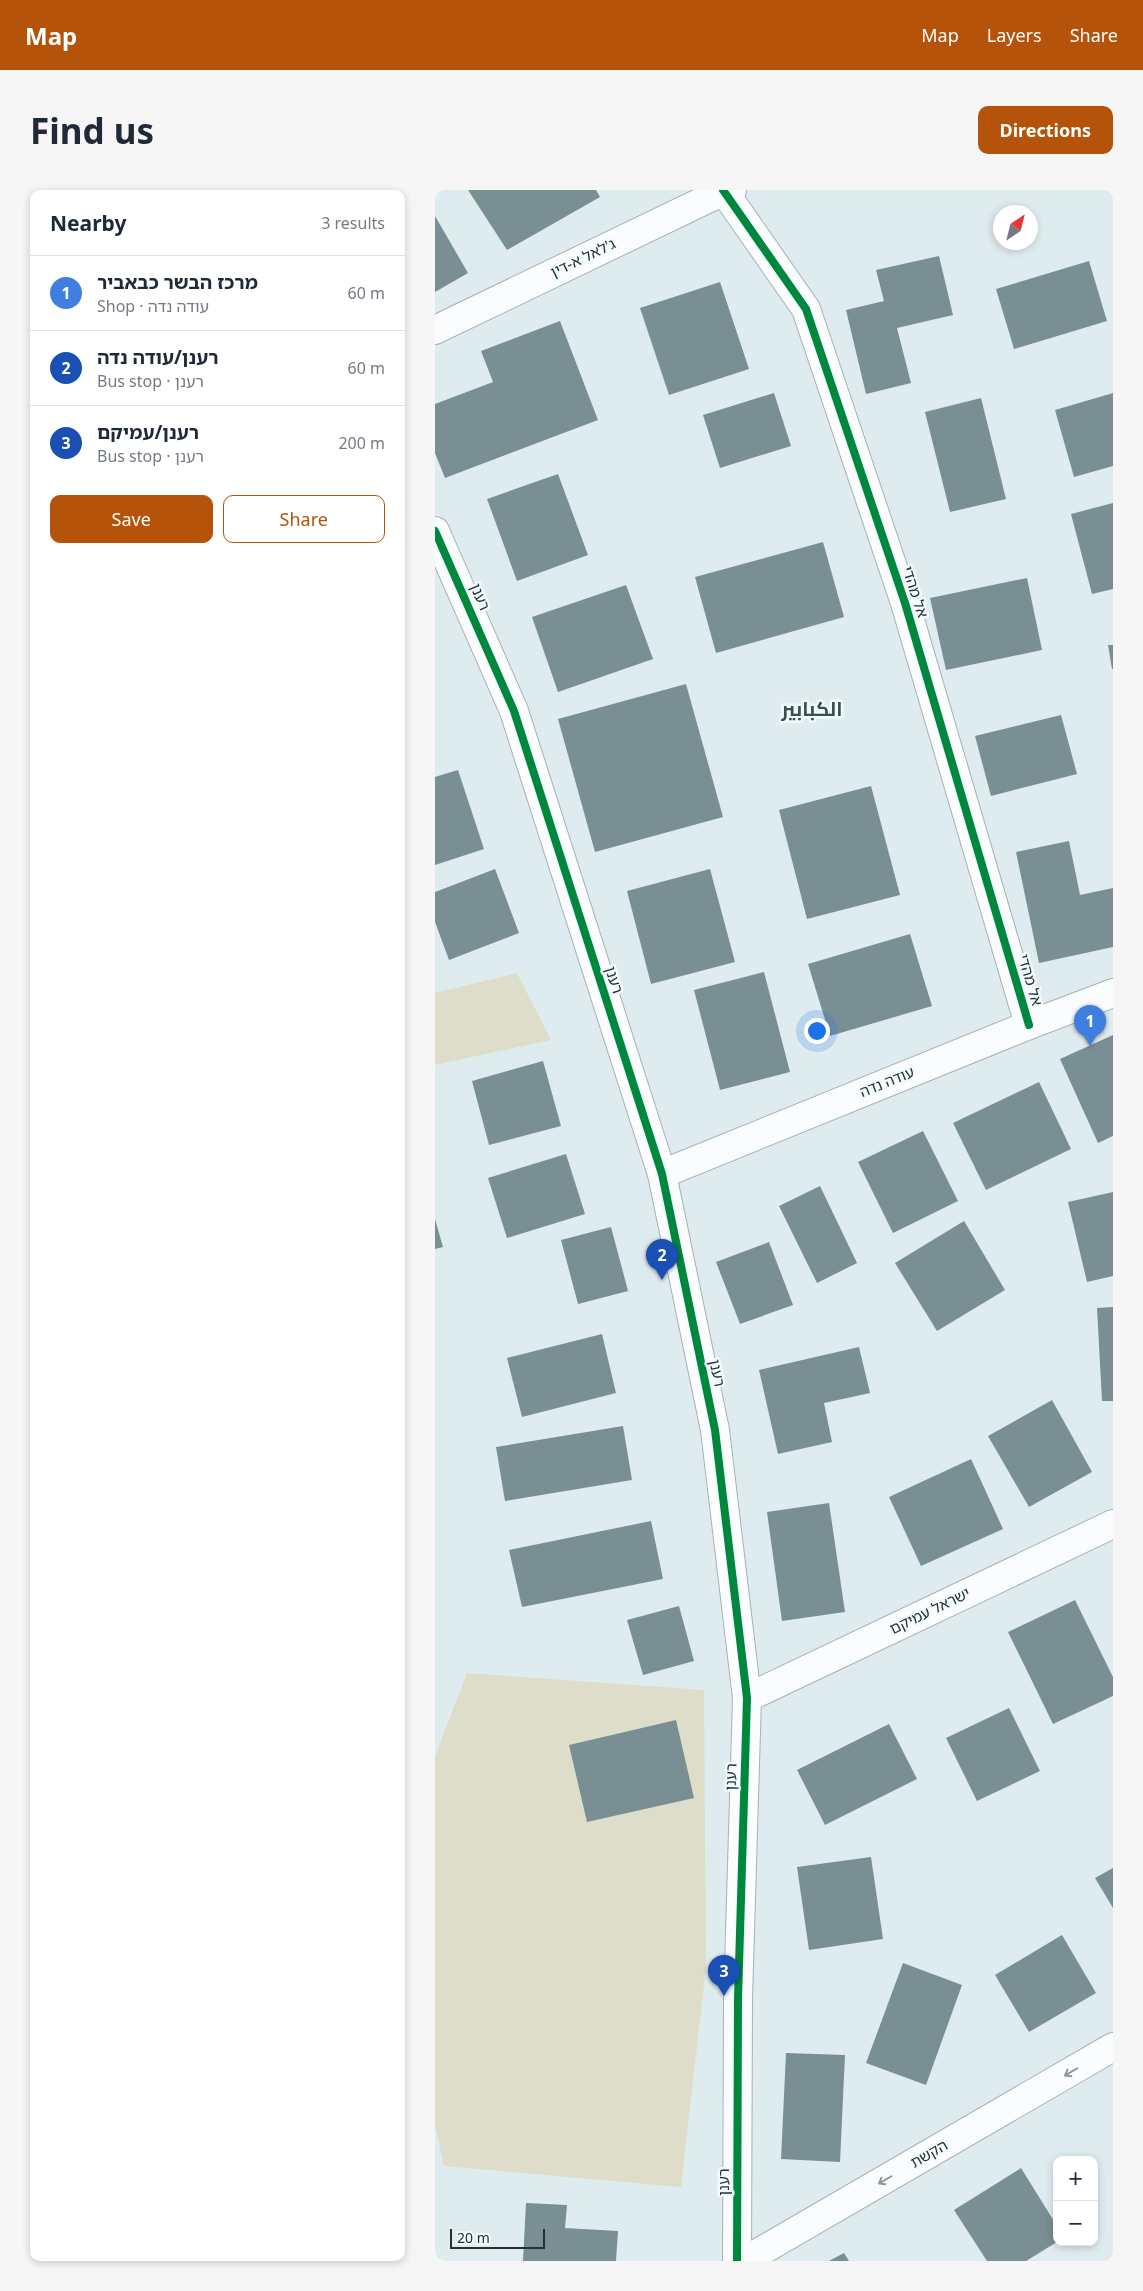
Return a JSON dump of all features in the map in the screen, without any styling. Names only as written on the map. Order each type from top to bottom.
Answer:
[{"type":"street","name":"ג'לאל א-דין","points":[[435,330],[726,190]]},
{"type":"street","name":"אל מהדי","points":[[726,190],[806,309],[905,603],[1029,1025]]},
{"type":"street","name":"רענן","points":[[435,530],[513,711],[662,1174],[715,1430],[747,1698],[738,1999],[737,2261]]},
{"type":"street","name":"עודה נדה","points":[[662,1174],[1029,1025],[1113,993]]},
{"type":"street","name":"ישראל עמיקם","points":[[747,1698],[1113,1524]]},
{"type":"street","name":"הקשת","points":[[744,2261],[1113,2047]]},
{"type":"green space","points":[[517,973],[551,1040],[435,1065],[435,993]]},
{"type":"green space","points":[[467,1673],[704,1690],[706,1967],[681,2187],[444,2166],[435,2125],[435,1756]]},
{"type":"building","points":[[468,190],[596,190],[600,197],[507,250]]},
{"type":"building","points":[[435,216],[468,273],[435,292]]},
{"type":"building","points":[[939,256],[953,315],[897,328],[911,383],[866,394],[846,310],[884,301],[876,270]]},
{"type":"building","points":[[1089,261],[1107,321],[1014,349],[996,289]]},
{"type":"building","points":[[720,282],[749,369],[669,395],[640,308]]},
{"type":"building","points":[[560,321],[598,420],[445,478],[435,453],[435,404],[493,382],[481,351]]},
{"type":"building","points":[[774,393],[791,446],[720,468],[703,415]]},
{"type":"building","points":[[1113,393],[1113,466],[1074,477],[1055,410]]},
{"type":"building","points":[[981,398],[1006,499],[950,512],[925,412]]},
{"type":"building","points":[[558,474],[588,555],[517,581],[487,499]]},
{"type":"building","points":[[1113,503],[1113,589],[1092,594],[1071,514]]},
{"type":"building","points":[[823,542],[844,617],[716,653],[695,577]]},
{"type":"building","points":[[1027,578],[1042,650],[946,670],[930,598]]},
{"type":"building","points":[[626,585],[653,659],[558,692],[532,617]]},
{"type":"building","points":[[1108,645],[1113,645],[1113,669],[1112,669]]},
{"type":"building","points":[[686,684],[723,817],[595,852],[558,719]]},
{"type":"building","points":[[1061,715],[1077,774],[991,796],[975,736]]},
{"type":"building","points":[[458,770],[484,849],[435,865],[435,777]]},
{"type":"building","points":[[871,786],[900,895],[807,919],[779,810]]},
{"type":"building","points":[[1069,841],[1080,895],[1113,888],[1113,947],[1039,963],[1016,852]]},
{"type":"building","points":[[495,869],[519,933],[449,960],[435,922],[435,892]]},
{"type":"building","points":[[710,869],[735,962],[651,984],[627,891]]},
{"type":"building","points":[[910,934],[932,1006],[830,1036],[808,964]]},
{"type":"building","points":[[764,972],[790,1072],[720,1090],[694,990]]},
{"type":"building","points":[[1113,1035],[1113,1136],[1098,1143],[1060,1059]]},
{"type":"building","points":[[543,1061],[561,1126],[489,1145],[472,1081]]},
{"type":"building","points":[[1039,1082],[1071,1149],[986,1190],[953,1123]]},
{"type":"building","points":[[923,1131],[958,1201],[893,1233],[858,1162]]},
{"type":"building","points":[[566,1154],[585,1214],[507,1238],[488,1178]]},
{"type":"building","points":[[820,1186],[857,1263],[817,1283],[779,1206]]},
{"type":"building","points":[[1113,1192],[1113,1276],[1087,1282],[1068,1202]]},
{"type":"building","points":[[435,1219],[443,1247],[435,1249]]},
{"type":"building","points":[[964,1221],[1005,1290],[937,1331],[895,1263]]},
{"type":"building","points":[[611,1227],[628,1291],[578,1304],[561,1240]]},
{"type":"building","points":[[769,1242],[793,1305],[740,1324],[716,1262]]},
{"type":"building","points":[[1113,1307],[1113,1401],[1102,1401],[1097,1308]]},
{"type":"building","points":[[602,1334],[616,1393],[522,1417],[507,1358]]},
{"type":"building","points":[[859,1347],[870,1393],[824,1403],[832,1442],[778,1454],[759,1370]]},
{"type":"building","points":[[1052,1400],[1092,1472],[1029,1507],[988,1436]]},
{"type":"building","points":[[623,1426],[632,1480],[505,1501],[496,1447]]},
{"type":"building","points":[[971,1459],[1003,1529],[921,1566],[889,1497]]},
{"type":"building","points":[[829,1503],[845,1612],[782,1621],[767,1512]]},
{"type":"building","points":[[651,1521],[663,1579],[522,1607],[509,1550]]},
{"type":"building","points":[[1075,1600],[1113,1677],[1113,1696],[1053,1724],[1008,1632]]},
{"type":"building","points":[[679,1606],[694,1661],[643,1675],[627,1620]]},
{"type":"building","points":[[1009,1708],[1040,1771],[977,1801],[946,1738]]},
{"type":"building","points":[[676,1720],[694,1798],[587,1822],[569,1745]]},
{"type":"building","points":[[889,1724],[917,1779],[825,1825],[797,1770]]},
{"type":"building","points":[[871,1857],[883,1939],[809,1950],[797,1867]]},
{"type":"building","points":[[1113,1868],[1113,1908],[1095,1878]]},
{"type":"building","points":[[1062,1935],[1096,1993],[1029,2032],[995,1975]]},
{"type":"building","points":[[903,1963],[962,1985],[926,2085],[866,2063]]},
{"type":"building","points":[[786,2053],[845,2055],[840,2162],[781,2159]]},
{"type":"building","points":[[1021,2168],[1053,2220],[1053,2244],[1026,2261],[987,2261],[954,2210]]},
{"type":"building","points":[[526,2203],[567,2205],[565,2228],[618,2231],[616,2261],[523,2261]]},
{"type":"building","points":[[844,2253],[849,2261],[829,2261]]},
{"type":"cycle path","points":[[723,190],[806,309],[905,603],[1029,1025]]},
{"type":"cycle path","points":[[435,531],[514,711],[662,1174],[715,1430],[747,1698],[738,1999],[737,2261]]},
{"type":"place","name":"מרכז הבשר כבאביר","points":[[1090,1046]]},
{"type":"place","name":"רענן/עודה נדה","points":[[662,1280]]},
{"type":"place","name":"רענן/עמיקם","points":[[724,1996]]},
{"type":"district","name":"الكبابير","points":[[812,709]]}]
